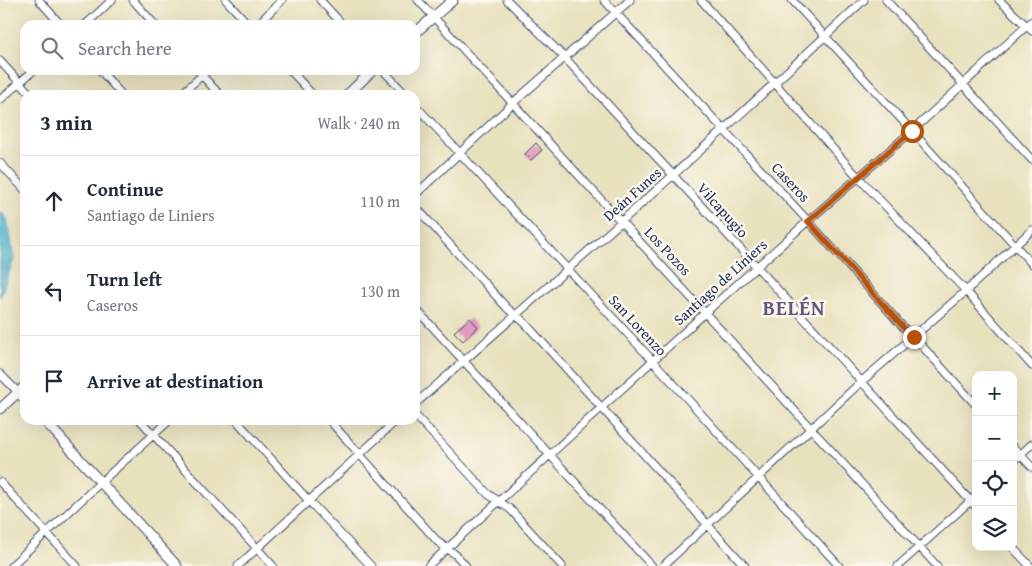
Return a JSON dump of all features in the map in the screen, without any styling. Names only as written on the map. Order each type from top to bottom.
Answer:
[{"type":"main road","points":[[420,29],[453,0]]},
{"type":"main road","points":[[352,90],[368,75]]},
{"type":"main road","points":[[0,409],[20,391]]},
{"type":"main road","points":[[49,425],[177,566]]},
{"type":"street","points":[[39,0],[57,20]]},
{"type":"street","points":[[90,20],[112,0]]},
{"type":"street","points":[[132,0],[151,20]]},
{"type":"street","points":[[226,0],[244,20]]},
{"type":"street","points":[[262,20],[282,0]]},
{"type":"street","points":[[320,0],[338,20]]},
{"type":"street","name":"Los Pozos","points":[[418,0],[937,566]]},
{"type":"street","name":"Vilcapugio","points":[[507,0],[565,58],[674,175],[861,382],[972,500]]},
{"type":"street","name":"Caseros","points":[[604,0],[972,401]]},
{"type":"street","points":[[420,190],[513,104],[630,0]]},
{"type":"street","points":[[701,0],[858,177],[966,292],[1032,366]]},
{"type":"street","points":[[792,0],[1032,264]]},
{"type":"street","name":"Deán Funes","points":[[420,400],[622,222],[864,0]]},
{"type":"street","points":[[886,0],[1032,160]]},
{"type":"street","points":[[999,0],[1030,26]]},
{"type":"street","name":"Santiago de Liniers","points":[[428,566],[756,267],[1030,26]]},
{"type":"street","points":[[0,60],[26,90]]},
{"type":"street","points":[[0,100],[28,75]]},
{"type":"street","points":[[104,75],[118,90]]},
{"type":"street","points":[[185,90],[199,75]]},
{"type":"street","points":[[204,75],[216,90]]},
{"type":"street","points":[[295,75],[308,90]]},
{"type":"street","points":[[388,75],[401,90]]},
{"type":"street","name":"San Lorenzo","points":[[420,110],[840,566]]},
{"type":"street","points":[[0,163],[20,185]]},
{"type":"street","points":[[420,212],[507,308],[524,322],[602,407],[745,566]]},
{"type":"street","points":[[663,566],[861,382],[966,292],[1032,230]]},
{"type":"street","points":[[420,313],[652,566]]},
{"type":"street","points":[[0,374],[20,388]]},
{"type":"street","points":[[420,420],[488,494],[510,509],[562,566]]},
{"type":"street","points":[[144,425],[273,566]]},
{"type":"street","points":[[11,566],[164,425]]},
{"type":"street","points":[[241,425],[371,566]]},
{"type":"street","points":[[333,425],[438,542],[456,554],[466,566]]},
{"type":"street","points":[[238,566],[391,425]]},
{"type":"street","points":[[1017,457],[1032,444]]},
{"type":"street","points":[[1017,451],[1032,467]]},
{"type":"street","points":[[0,482],[77,566]]},
{"type":"street","points":[[898,566],[972,504]]},
{"type":"street","points":[[1016,551],[1030,566]]},
{"type":"water","points":[[0,211],[7,218],[14,259],[0,297]]},
{"type":"building","points":[[536,143],[542,150],[531,160],[525,154]]},
{"type":"building","points":[[470,318],[478,327],[463,341],[454,332]]},
{"type":"district","name":"BELÉN","points":[[794,307]]},
{"type":"route","points":[[912,131],[808,221],[914,337]]}]
